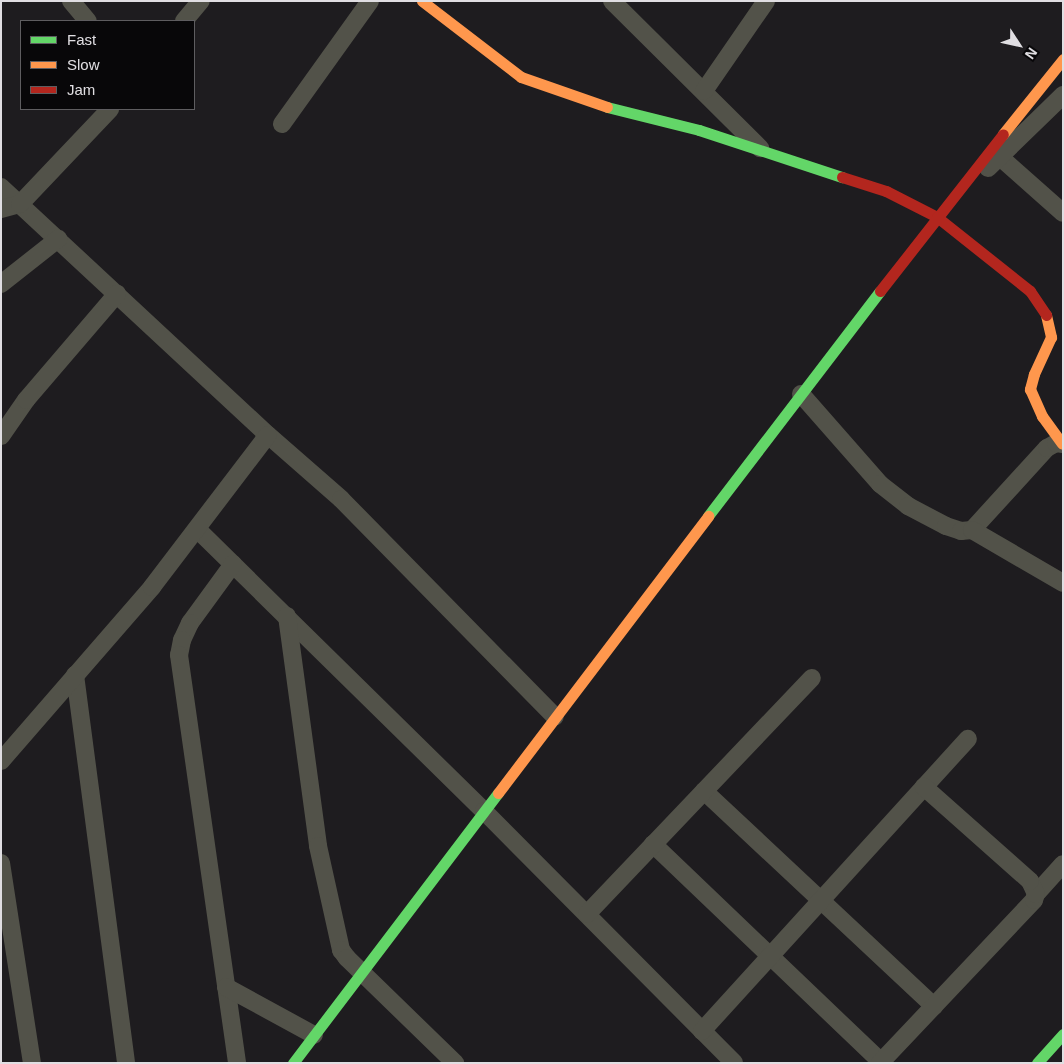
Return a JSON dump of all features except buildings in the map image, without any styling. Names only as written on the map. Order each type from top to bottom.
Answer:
[{"type":"street","points":[[71,1],[87,20]]},
{"type":"street","points":[[185,20],[201,1]]},
{"type":"street","points":[[282,124],[370,1]]},
{"type":"street","points":[[422,1],[521,77],[588,102],[699,130],[886,191],[937,217],[1030,291],[1046,312],[1051,337],[1030,389],[1042,416],[1062,444]]},
{"type":"street","points":[[612,1],[762,150]]},
{"type":"street","points":[[704,91],[766,1]]},
{"type":"street","points":[[294,1063],[801,394],[937,217],[1063,59]]},
{"type":"street","points":[[937,217],[1063,95]]},
{"type":"street","points":[[1,209],[20,204],[109,110]]},
{"type":"street","points":[[1000,157],[1063,213]]},
{"type":"street","points":[[1,187],[268,436],[341,499],[555,717]]},
{"type":"street","points":[[1,284],[58,239]]},
{"type":"street","points":[[1,436],[26,400],[117,294]]},
{"type":"street","points":[[801,394],[880,484],[908,506],[946,526],[961,531],[972,530],[1063,583]]},
{"type":"street","points":[[1,761],[152,587],[268,436]]},
{"type":"street","points":[[972,530],[1047,448],[1056,443],[1062,444]]},
{"type":"street","points":[[197,528],[484,811],[734,1063]]},
{"type":"street","points":[[233,564],[190,623],[182,640],[180,655],[237,1063]]},
{"type":"street","points":[[286,616],[318,846],[341,950],[455,1063]]},
{"type":"street","points":[[75,675],[126,1063]]},
{"type":"street","points":[[586,914],[812,678]]},
{"type":"street","points":[[702,1031],[968,739]]},
{"type":"street","points":[[924,787],[1030,881],[1036,894]]},
{"type":"street","points":[[704,791],[934,1006]]},
{"type":"street","points":[[653,844],[881,1062],[1034,900],[1036,894],[1063,864]]},
{"type":"street","points":[[1,863],[32,1063]]},
{"type":"street","points":[[226,987],[314,1035]]},
{"type":"street","points":[[1037,1063],[1063,1034]]},
{"type":"traffic: fast","points":[[607,107],[699,130],[842,177]]},
{"type":"traffic: fast","points":[[708,516],[880,291]]},
{"type":"traffic: fast","points":[[293,1063],[498,793]]},
{"type":"traffic: fast","points":[[1037,1063],[1063,1034]]},
{"type":"traffic: slow","points":[[422,1],[521,77],[607,107]]},
{"type":"traffic: slow","points":[[1003,134],[1063,59]]},
{"type":"traffic: slow","points":[[1046,315],[1051,337],[1034,374],[1030,389],[1042,416],[1062,444]]},
{"type":"traffic: slow","points":[[498,793],[708,516]]},
{"type":"traffic: jam","points":[[880,291],[1003,134]]},
{"type":"traffic: jam","points":[[842,177],[886,191],[937,217],[1030,291],[1046,315]]}]
